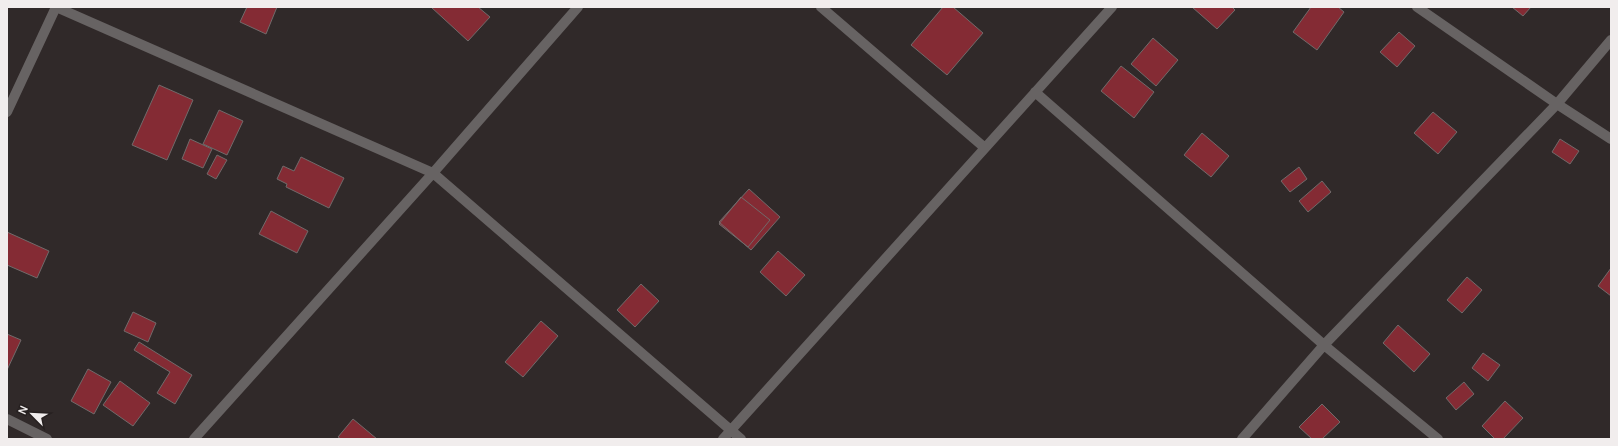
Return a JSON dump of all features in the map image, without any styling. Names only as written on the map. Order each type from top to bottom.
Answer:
[{"type":"street","points":[[7,112],[56,7],[432,173],[741,439]]},
{"type":"street","points":[[194,439],[578,7]]},
{"type":"street","points":[[821,7],[985,148]]},
{"type":"street","points":[[723,439],[1112,7]]},
{"type":"street","points":[[1417,7],[1557,104],[1611,139]]},
{"type":"street","points":[[1242,439],[1324,345],[1557,104],[1611,40]]},
{"type":"street","points":[[1035,92],[1324,345],[1438,439]]},
{"type":"street","points":[[7,420],[46,439]]},
{"type":"building","points":[[247,7],[277,7],[266,34],[240,22]]},
{"type":"building","points":[[431,7],[478,7],[490,17],[468,41]]},
{"type":"building","points":[[943,7],[953,7],[983,33],[947,75],[911,45]]},
{"type":"building","points":[[1192,7],[1232,7],[1235,10],[1217,29]]},
{"type":"building","points":[[1311,7],[1338,7],[1344,12],[1317,50],[1293,32]]},
{"type":"building","points":[[1512,7],[1531,7],[1523,16]]},
{"type":"building","points":[[1399,32],[1415,46],[1397,67],[1380,52]]},
{"type":"building","points":[[1153,38],[1178,60],[1156,86],[1131,64]]},
{"type":"building","points":[[1121,66],[1154,92],[1134,118],[1101,91]]},
{"type":"building","points":[[159,85],[193,100],[167,160],[132,145]]},
{"type":"building","points":[[219,110],[243,121],[227,155],[203,144]]},
{"type":"building","points":[[1433,112],[1457,132],[1438,154],[1414,133]]},
{"type":"building","points":[[1202,133],[1229,156],[1211,177],[1184,155]]},
{"type":"building","points":[[190,139],[212,149],[203,168],[182,159]]},
{"type":"building","points":[[1560,139],[1579,151],[1570,164],[1552,152]]},
{"type":"building","points":[[217,155],[227,160],[216,179],[207,174]]},
{"type":"building","points":[[301,157],[344,178],[329,208],[286,187],[287,184],[277,179],[283,166],[294,171]]},
{"type":"building","points":[[1299,167],[1307,179],[1290,192],[1281,181]]},
{"type":"building","points":[[1322,181],[1331,192],[1308,212],[1299,201]]},
{"type":"building","points":[[749,189],[780,217],[751,250],[719,222]]},
{"type":"building","points":[[741,197],[770,220],[748,247],[719,224]]},
{"type":"building","points":[[271,211],[308,231],[297,253],[259,234]]},
{"type":"building","points":[[7,232],[49,251],[37,278],[7,265]]},
{"type":"building","points":[[778,251],[805,275],[786,296],[760,272]]},
{"type":"building","points":[[1611,268],[1611,296],[1598,286]]},
{"type":"building","points":[[1467,277],[1482,290],[1462,313],[1447,300]]},
{"type":"building","points":[[641,284],[659,301],[635,327],[617,310]]},
{"type":"building","points":[[133,312],[156,323],[148,342],[124,331]]},
{"type":"building","points":[[541,321],[558,336],[523,377],[505,362]]},
{"type":"building","points":[[1398,325],[1430,354],[1414,372],[1383,343]]},
{"type":"building","points":[[7,334],[21,340],[7,370]]},
{"type":"building","points":[[139,342],[192,375],[175,404],[157,393],[170,372],[134,350]]},
{"type":"building","points":[[1483,353],[1500,365],[1488,381],[1472,368]]},
{"type":"building","points":[[88,369],[111,382],[94,414],[71,401]]},
{"type":"building","points":[[120,381],[150,403],[133,426],[103,405]]},
{"type":"building","points":[[1464,382],[1474,394],[1456,410],[1446,398]]},
{"type":"building","points":[[1505,401],[1523,418],[1503,439],[1495,439],[1482,426]]},
{"type":"building","points":[[1322,404],[1340,422],[1322,439],[1312,439],[1299,427]]},
{"type":"building","points":[[353,419],[377,439],[341,439],[338,437]]}]
